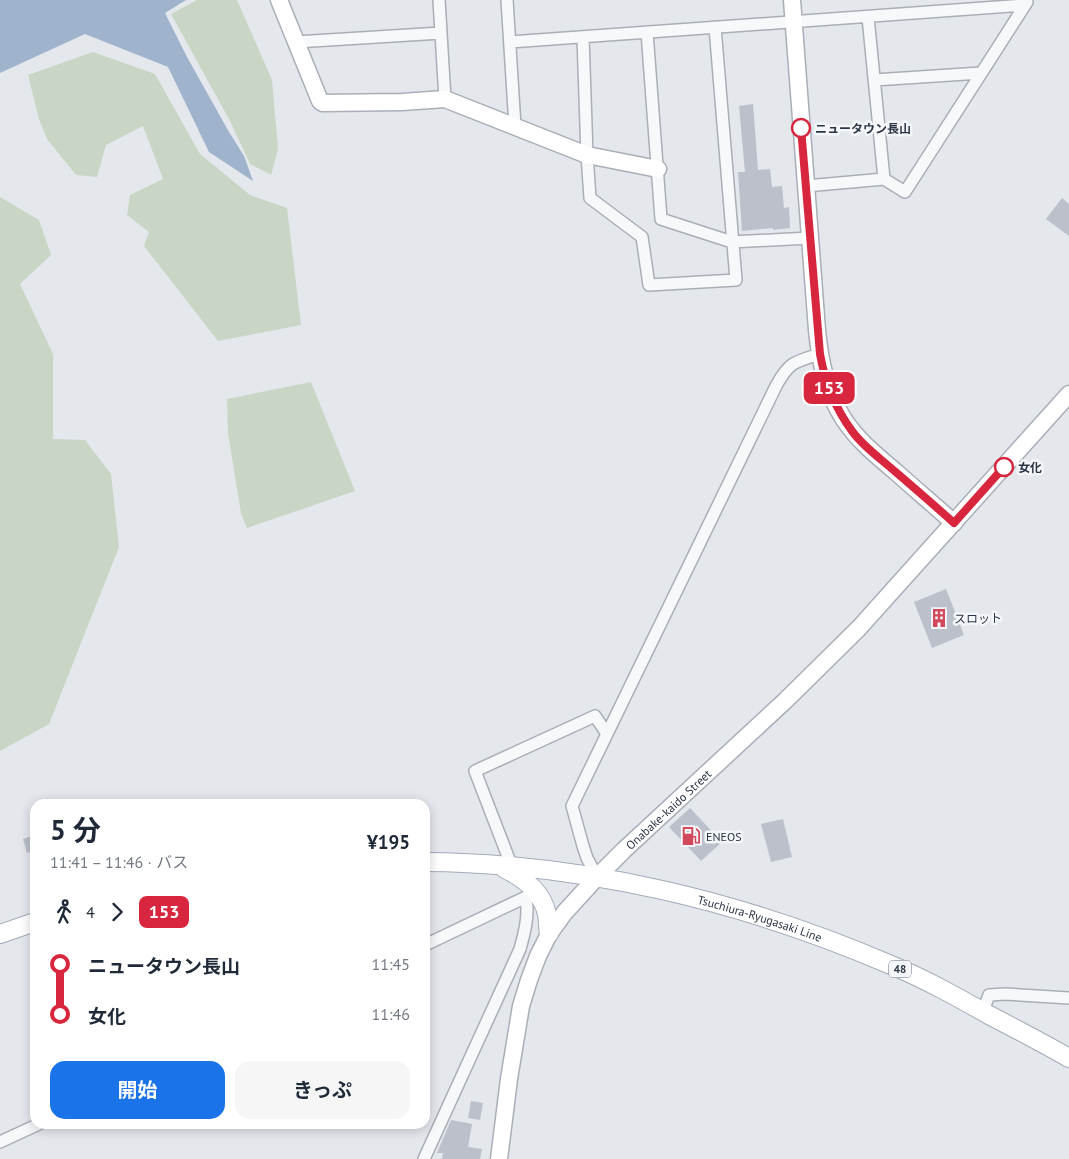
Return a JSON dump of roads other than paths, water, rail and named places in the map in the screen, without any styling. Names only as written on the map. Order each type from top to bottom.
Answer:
[{"type":"main road","name":"Tsuchiura-Ryugasaki Line","points":[[430,862],[505,866],[596,877],[685,895],[764,918],[836,942],[892,965],[950,993],[1069,1058]]},
{"type":"main road","points":[[505,866],[536,891],[547,914],[549,934]]},
{"type":"main road","points":[[0,934],[30,924]]},
{"type":"street","points":[[279,0],[320,101],[402,102],[445,99],[588,155],[658,169]]},
{"type":"street","points":[[439,0],[445,99]]},
{"type":"street","points":[[507,0],[515,126]]},
{"type":"street","points":[[792,0],[810,238],[823,370],[842,416],[853,433],[954,523]]},
{"type":"street","points":[[510,42],[1027,3]]},
{"type":"street","points":[[806,186],[884,179],[905,192],[1027,3]]},
{"type":"street","points":[[868,16],[884,179]]},
{"type":"street","points":[[583,37],[590,198],[642,237],[649,285],[736,280],[715,27]]},
{"type":"street","points":[[647,32],[661,219],[732,242],[810,238]]},
{"type":"street","points":[[296,42],[441,33]]},
{"type":"street","points":[[874,80],[982,73]]},
{"type":"street","points":[[596,877],[587,858],[572,806],[782,374],[798,361],[820,354]]},
{"type":"street","name":"Onabake-kaido Street","points":[[499,1159],[521,1006],[538,956],[549,934],[570,905],[631,843],[826,661],[888,597],[1069,394]]},
{"type":"street","points":[[505,866],[475,771],[595,716],[607,734]]},
{"type":"street","points":[[424,1159],[520,948],[526,929],[528,910],[526,897],[430,942]]},
{"type":"street","points":[[520,948],[538,956]]},
{"type":"street","points":[[983,1011],[989,995],[1005,994],[1069,998]]},
{"type":"street","points":[[0,1142],[30,1128]]},
{"type":"water","points":[[0,0],[186,0],[165,13],[187,57],[244,156],[253,181],[209,152],[168,67],[85,34],[0,73]]},
{"type":"place","name":"ニュータウン長山","points":[[801,128]]},
{"type":"place","name":"女化","points":[[1004,467]]},
{"type":"place","name":"スロット","points":[[939,618]]},
{"type":"place","name":"ENEOS","points":[[691,836]]}]
